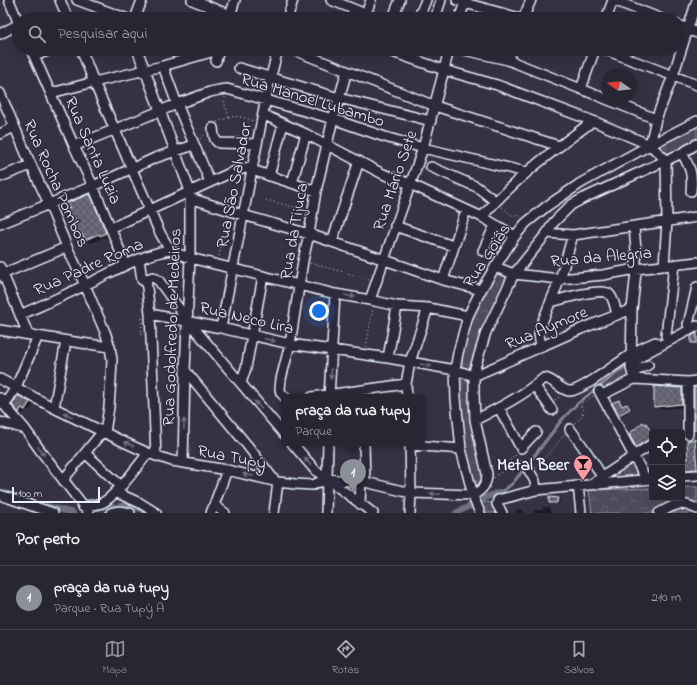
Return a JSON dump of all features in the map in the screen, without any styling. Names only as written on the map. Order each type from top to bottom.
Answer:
[{"type":"street","points":[[9,0],[14,12]]},
{"type":"street","points":[[60,0],[65,12]]},
{"type":"street","points":[[77,0],[110,12]]},
{"type":"street","points":[[134,12],[142,0]]},
{"type":"street","points":[[192,0],[218,12]]},
{"type":"street","points":[[231,12],[235,0]]},
{"type":"street","points":[[289,12],[293,0]]},
{"type":"street","points":[[366,12],[371,0]]},
{"type":"street","points":[[395,12],[400,0]]},
{"type":"street","points":[[421,12],[426,0]]},
{"type":"street","points":[[437,12],[441,0]]},
{"type":"street","points":[[526,12],[531,0]]},
{"type":"street","points":[[609,12],[613,0],[644,12]]},
{"type":"street","points":[[685,38],[697,0]]},
{"type":"street","points":[[337,1],[357,12]]},
{"type":"street","points":[[460,12],[462,1],[499,12]]},
{"type":"street","points":[[0,34],[12,28]]},
{"type":"street","points":[[685,28],[697,32]]},
{"type":"street","name":"Rua Santa Luzia","points":[[35,56],[126,264]]},
{"type":"street","points":[[84,56],[159,231],[170,250],[179,255],[190,258],[335,294],[397,306],[428,308],[468,316]]},
{"type":"street","name":"Rua Godolfredo de Medeiros","points":[[140,56],[176,150],[190,194],[190,258],[183,463]]},
{"type":"street","points":[[51,93],[145,71],[196,56]]},
{"type":"street","points":[[216,61],[217,56]]},
{"type":"street","name":"Rua São Salvador","points":[[221,328],[270,78],[276,56]]},
{"type":"street","points":[[308,56],[435,106],[559,146]]},
{"type":"street","points":[[404,56],[444,70],[497,85],[593,121],[650,145],[666,160],[667,221],[664,266]]},
{"type":"street","name":"Rua Mário Sete","points":[[372,300],[376,280],[423,148],[447,56]]},
{"type":"street","points":[[491,56],[508,60],[656,119]]},
{"type":"street","points":[[508,60],[509,56]]},
{"type":"street","points":[[581,88],[592,56]]},
{"type":"street","points":[[621,56],[697,85]]},
{"type":"street","points":[[650,145],[656,119],[679,56]]},
{"type":"street","points":[[163,66],[177,104],[210,182]]},
{"type":"street","points":[[238,68],[340,98],[431,121]]},
{"type":"street","name":"Rua da Tijuca","points":[[282,394],[280,389],[281,379],[290,344],[316,191],[346,71]]},
{"type":"street","name":"Rua Manoel Lubambo","points":[[74,146],[210,92],[231,90],[333,119],[423,148],[526,172]]},
{"type":"street","name":"Rua Rocha Pombos","points":[[0,93],[85,285],[110,347],[112,373],[109,407],[104,432]]},
{"type":"street","points":[[263,119],[283,124],[306,134],[383,174],[410,184],[482,217],[515,236]]},
{"type":"street","points":[[482,217],[495,201],[526,172],[593,121]]},
{"type":"street","name":"Rua Goiás","points":[[476,506],[461,449],[455,370],[468,316],[494,267],[515,236],[526,223],[547,206],[581,183],[697,121]]},
{"type":"street","points":[[269,176],[283,124]]},
{"type":"street","points":[[0,134],[14,127]]},
{"type":"street","points":[[213,128],[216,142],[257,144]]},
{"type":"street","points":[[292,183],[306,134]]},
{"type":"street","points":[[0,224],[93,186],[132,168],[194,144]]},
{"type":"street","points":[[697,144],[682,153],[571,205],[553,223],[547,233],[573,235],[697,217]]},
{"type":"street","points":[[682,153],[691,170],[691,191]]},
{"type":"street","points":[[332,242],[359,161]]},
{"type":"street","points":[[0,177],[31,165]]},
{"type":"street","points":[[431,167],[477,188],[495,201]]},
{"type":"street","points":[[111,228],[190,194],[210,182],[230,173],[252,168],[269,176],[316,191]]},
{"type":"street","points":[[190,194],[243,215],[309,234],[443,280],[481,290]]},
{"type":"street","points":[[443,280],[466,210]]},
{"type":"street","points":[[483,251],[495,225]]},
{"type":"street","points":[[395,226],[453,246]]},
{"type":"street","points":[[632,372],[632,309],[636,269],[634,227]]},
{"type":"street","name":"Rua Goiás","points":[[487,480],[475,420],[475,368],[486,332],[514,274],[547,233]]},
{"type":"street","points":[[541,346],[539,335],[541,325],[560,280],[573,235]]},
{"type":"street","points":[[28,334],[1,272],[67,247]]},
{"type":"street","name":"Rua Padre Roma","points":[[20,314],[85,285],[126,264],[162,251],[170,250]]},
{"type":"street","points":[[0,398],[86,509],[109,499],[152,454],[150,314],[144,280],[138,260]]},
{"type":"street","name":"Rua da Alegria","points":[[494,267],[514,274],[560,280],[697,262]]},
{"type":"street","points":[[666,336],[674,265]]},
{"type":"street","points":[[144,280],[153,276],[159,280],[188,321],[281,431]]},
{"type":"street","points":[[241,383],[246,368],[263,276]]},
{"type":"street","points":[[632,372],[636,361],[646,353],[692,325],[697,287]]},
{"type":"street","points":[[551,302],[593,292],[605,291],[608,292],[612,298],[617,314]]},
{"type":"street","points":[[330,394],[335,294]]},
{"type":"street","points":[[388,358],[397,306]]},
{"type":"street","points":[[407,394],[406,384],[410,362],[428,308]]},
{"type":"street","name":"Rua Aymore","points":[[474,376],[541,346],[632,309]]},
{"type":"street","name":"Rua Neco Lira","points":[[150,314],[290,344],[388,358],[455,370],[474,376]]},
{"type":"street","points":[[0,330],[66,342],[110,347]]},
{"type":"street","points":[[6,406],[38,336]]},
{"type":"street","points":[[54,408],[66,342]]},
{"type":"street","points":[[475,420],[499,408],[535,386],[544,378],[549,379],[567,391],[575,390],[632,354],[655,342]]},
{"type":"street","points":[[502,513],[497,504],[498,500],[536,490],[592,484],[649,482],[633,456],[601,393],[632,372],[648,365]]},
{"type":"street","points":[[185,370],[276,482],[274,513]]},
{"type":"street","points":[[632,372],[692,382],[689,434]]},
{"type":"street","name":"Rua Tupý","points":[[0,379],[54,408],[104,432],[152,454],[183,463],[227,470],[276,482],[313,485],[326,479],[363,482],[476,506]]},
{"type":"street","points":[[361,394],[406,384]]},
{"type":"street","points":[[535,386],[550,408]]},
{"type":"street","points":[[499,408],[518,452],[536,432]]},
{"type":"street","points":[[0,422],[25,429]]},
{"type":"street","points":[[570,429],[587,451],[602,477]]},
{"type":"street","points":[[63,480],[104,432]]},
{"type":"street","points":[[425,445],[461,449]]},
{"type":"street","points":[[295,446],[315,470],[373,513]]},
{"type":"street","points":[[328,446],[326,510],[335,513]]},
{"type":"street","points":[[360,504],[363,482],[364,446]]},
{"type":"street","points":[[410,446],[410,513]]},
{"type":"street","points":[[592,484],[649,446]]},
{"type":"street","points":[[85,453],[118,489],[156,513]]},
{"type":"street","points":[[525,466],[535,481],[536,490]]},
{"type":"street","points":[[225,513],[212,509],[227,470]]},
{"type":"street","points":[[685,476],[697,475]]},
{"type":"street","points":[[476,506],[480,492],[487,480]]},
{"type":"street","points":[[578,485],[581,513]]},
{"type":"street","points":[[0,495],[29,510],[53,513]]},
{"type":"street","points":[[659,513],[678,504],[688,504],[697,509]]},
{"type":"street","points":[[111,513],[123,511],[130,513]]},
{"type":"path","points":[[229,118],[224,102],[225,97],[230,96],[231,90]]},
{"type":"path","points":[[194,144],[213,128],[217,122],[240,116],[263,119]]},
{"type":"path","points":[[266,200],[312,212]]},
{"type":"path","points":[[495,201],[512,216],[518,214],[526,223]]},
{"type":"path","points":[[217,265],[229,210]]},
{"type":"path","points":[[303,262],[376,280]]},
{"type":"path","points":[[365,355],[372,300]]},
{"type":"path","points":[[550,408],[567,391]]},
{"type":"path","points":[[487,480],[495,478],[518,452],[525,466]]},
{"type":"green space","points":[[697,124],[697,141],[670,156],[656,145]]},
{"type":"green space","points":[[496,271],[509,277],[473,367],[470,370],[463,370],[461,367],[462,352],[472,316]]},
{"type":"green space","points":[[628,365],[629,375],[602,392],[599,388]]},
{"type":"green space","points":[[460,376],[471,378],[485,481],[478,487],[472,484],[463,445]]},
{"type":"green space","points":[[633,460],[641,477],[608,481],[606,478]]},
{"type":"green space","points":[[685,487],[697,487],[697,513],[592,513],[589,490],[649,488],[649,501],[685,501]]},
{"type":"green space","points":[[486,502],[495,505],[500,513],[483,513],[479,506]]},
{"type":"water","points":[[635,360],[578,404],[563,420],[513,484],[500,495],[490,498],[489,495],[502,490],[512,483],[562,418],[577,403],[621,368]]},
{"type":"building","points":[[90,194],[106,233],[100,236],[99,234],[85,240],[82,234],[77,231],[67,209],[70,208],[67,203]]},
{"type":"building","points":[[697,333],[697,343],[691,343],[691,336]]},
{"type":"building","points":[[654,386],[682,388],[682,404],[654,407]]},
{"type":"building","points":[[694,387],[697,387],[697,430],[694,430]]},
{"type":"building","points":[[17,396],[30,402],[25,410],[21,408],[19,413],[12,405]]},
{"type":"building","points":[[619,400],[622,406],[627,404],[630,409],[619,415],[612,403]]},
{"type":"building","points":[[643,422],[644,424],[646,423],[650,429],[649,439],[636,447],[629,434]]},
{"type":"building","points":[[695,439],[697,469],[685,470],[685,459],[688,459],[687,441]]},
{"type":"building","points":[[549,497],[558,498],[557,503],[549,503]]},
{"type":"waterway","points":[[456,513],[496,493]]},
{"type":"waterway","points":[[97,508],[107,506],[118,507],[125,505],[142,509],[148,513]]},
{"type":"waterway","points":[[47,506],[73,513]]},
{"type":"place","name":"Metal Beer","points":[[583,481]]},
{"type":"place","name":"praça da rua tupy","points":[[353,492]]}]
